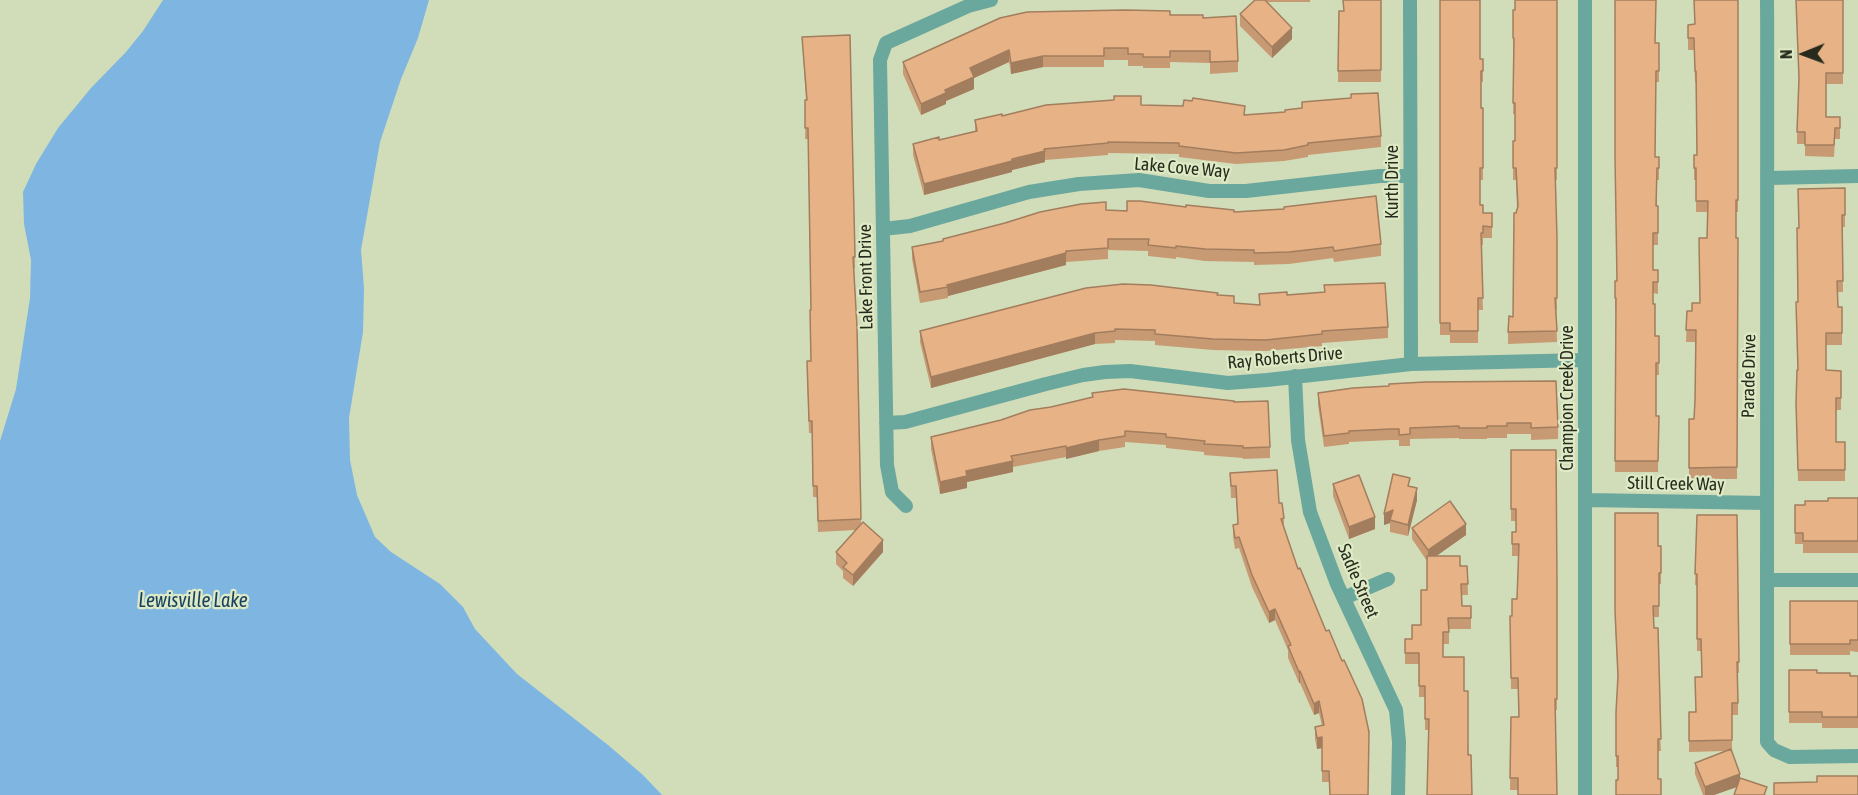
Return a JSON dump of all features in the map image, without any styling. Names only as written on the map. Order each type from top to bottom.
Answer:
[{"type":"street","name":"Lake Front Drive","points":[[906,506],[892,492],[887,465],[880,60],[886,43],[968,6],[991,0]]},
{"type":"street","name":"Kurth Drive","points":[[1410,0],[1410,364]]},
{"type":"street","name":"Champion Creek Drive","points":[[1585,0],[1585,795]]},
{"type":"street","name":"Parade Drive","points":[[1767,0],[1769,178],[1766,503],[1767,742],[1774,750],[1790,757],[1858,756]]},
{"type":"street","name":"Lake Cove Way","points":[[883,229],[910,226],[1029,192],[1079,184],[1139,180],[1209,191],[1246,191],[1380,176],[1410,176]]},
{"type":"street","points":[[1769,178],[1858,176]]},
{"type":"street","name":"Ray Roberts Drive","points":[[886,423],[904,422],[1065,379],[1104,372],[1130,371],[1228,383],[1410,364],[1585,360]]},
{"type":"street","name":"Sadie Street","points":[[1296,376],[1298,440],[1310,512],[1344,598],[1396,710],[1399,742],[1398,795]]},
{"type":"street","name":"Still Creek Way","points":[[1585,500],[1766,503]]},
{"type":"street","points":[[1344,598],[1388,579]]},
{"type":"street","points":[[1767,580],[1858,580]]},
{"type":"water","name":"Lewisville Lake","points":[[163,0],[429,0],[418,38],[401,79],[380,142],[361,250],[364,288],[363,332],[349,418],[350,460],[357,495],[375,537],[391,552],[440,584],[463,607],[475,629],[517,674],[608,745],[662,795],[0,795],[0,441],[16,389],[30,298],[31,260],[24,224],[23,192],[36,164],[58,128],[91,88],[126,52]]},
{"type":"building","points":[[1255,0],[1265,0],[1292,28],[1272,47],[1240,14]]},
{"type":"building","points":[[1343,0],[1381,0],[1381,70],[1338,71],[1339,11],[1344,11]]},
{"type":"building","points":[[1440,0],[1480,0],[1480,59],[1483,59],[1481,108],[1483,108],[1483,168],[1480,168],[1480,205],[1483,205],[1483,213],[1492,213],[1492,227],[1483,226],[1483,233],[1481,233],[1483,298],[1478,298],[1478,331],[1450,331],[1450,323],[1440,323]]},
{"type":"building","points":[[1515,0],[1557,0],[1557,168],[1555,168],[1557,298],[1555,298],[1557,331],[1508,332],[1509,316],[1513,317],[1514,213],[1518,206],[1516,168],[1513,168],[1515,103],[1513,103],[1513,10],[1515,10]]},
{"type":"building","points":[[1615,0],[1656,0],[1655,43],[1659,43],[1659,71],[1656,71],[1655,157],[1659,157],[1659,168],[1657,168],[1656,206],[1658,206],[1658,233],[1653,233],[1653,270],[1658,270],[1658,282],[1653,282],[1653,304],[1655,304],[1655,336],[1659,336],[1659,363],[1656,363],[1656,416],[1659,416],[1658,461],[1615,461],[1615,281],[1617,281]]},
{"type":"building","points":[[1694,0],[1738,0],[1737,467],[1689,468],[1689,419],[1694,419],[1695,401],[1696,330],[1686,330],[1687,311],[1692,311],[1692,303],[1700,303],[1699,238],[1707,238],[1708,201],[1696,201],[1694,155],[1697,155],[1696,71],[1694,38],[1688,38],[1688,25],[1695,24]]},
{"type":"building","points":[[1796,0],[1843,0],[1843,73],[1826,73],[1826,117],[1840,117],[1840,128],[1835,128],[1834,145],[1805,145],[1805,132],[1797,132],[1799,78]]},
{"type":"building","points":[[1170,11],[1170,15],[1203,15],[1203,18],[1236,16],[1238,61],[1210,62],[1210,51],[1170,51],[1170,57],[1143,57],[1143,54],[1128,54],[1128,48],[1104,48],[1104,56],[1043,56],[1011,63],[1009,50],[970,68],[974,77],[921,104],[903,62],[1000,18],[1027,12]]},
{"type":"building","points":[[850,35],[855,257],[853,257],[857,327],[861,519],[818,521],[817,486],[813,486],[812,421],[809,421],[807,361],[811,361],[811,310],[808,128],[805,128],[805,100],[807,100],[802,37]]},
{"type":"building","points":[[1378,93],[1381,136],[1308,143],[1308,145],[1284,150],[1236,153],[1179,146],[1179,143],[1108,142],[1044,149],[1045,151],[1012,159],[1012,161],[924,184],[913,144],[977,131],[975,120],[1046,105],[1114,100],[1114,96],[1141,96],[1141,105],[1183,106],[1184,100],[1192,101],[1193,98],[1245,106],[1244,115],[1285,112],[1285,110],[1302,108],[1302,102],[1351,98],[1351,94]]},
{"type":"building","points":[[1845,188],[1845,215],[1842,215],[1843,281],[1837,281],[1838,307],[1842,307],[1842,333],[1826,333],[1826,370],[1841,371],[1841,398],[1836,398],[1836,442],[1845,442],[1845,470],[1798,470],[1796,302],[1798,302],[1798,189]]},
{"type":"building","points":[[1376,196],[1381,244],[1334,251],[1333,247],[1254,253],[1254,250],[1148,245],[1149,239],[1108,239],[1108,248],[1066,251],[1066,253],[947,285],[948,287],[920,292],[912,247],[943,241],[943,239],[1040,212],[1081,204],[1106,202],[1106,210],[1127,211],[1127,201],[1140,201],[1234,210],[1234,212],[1284,209],[1284,207]]},
{"type":"building","points":[[1385,283],[1388,327],[1322,331],[1322,334],[1266,340],[1213,339],[1155,334],[1155,330],[1115,329],[1115,331],[1095,333],[931,377],[920,331],[1086,288],[1123,284],[1218,293],[1217,295],[1234,296],[1234,303],[1260,305],[1259,294],[1287,292],[1287,295],[1325,292],[1324,285]]},
{"type":"building","points":[[1556,381],[1558,427],[1531,428],[1531,423],[1507,423],[1507,426],[1487,426],[1487,428],[1459,428],[1459,426],[1410,428],[1410,434],[1399,435],[1399,429],[1391,429],[1349,431],[1349,433],[1324,436],[1318,393],[1425,382]]},
{"type":"building","points":[[1124,389],[1234,402],[1268,401],[1270,447],[1243,448],[1243,446],[1204,444],[1205,441],[1166,437],[1166,434],[1125,431],[1125,436],[1011,456],[1013,461],[966,471],[967,476],[940,482],[931,437],[1001,420],[1030,410],[1093,397],[1092,393]]},
{"type":"building","points":[[1511,450],[1556,450],[1557,795],[1518,795],[1518,778],[1510,778],[1511,717],[1519,717],[1518,678],[1511,678],[1510,616],[1512,616],[1512,599],[1517,599],[1519,544],[1512,544],[1512,532],[1516,532],[1516,509],[1511,509]]},
{"type":"building","points":[[1277,470],[1279,503],[1282,503],[1284,518],[1281,519],[1298,569],[1300,568],[1326,631],[1329,630],[1362,699],[1369,732],[1368,795],[1330,795],[1329,771],[1322,771],[1322,737],[1317,738],[1315,727],[1324,725],[1319,701],[1314,704],[1288,646],[1291,645],[1275,609],[1269,612],[1252,575],[1239,537],[1235,538],[1233,525],[1238,524],[1236,486],[1231,486],[1230,473]]},
{"type":"building","points":[[1393,474],[1410,478],[1408,486],[1417,488],[1408,525],[1390,520],[1393,510],[1384,514]]},
{"type":"building","points":[[1359,475],[1375,517],[1349,527],[1333,484]]},
{"type":"building","points":[[1828,498],[1858,498],[1858,541],[1803,541],[1803,533],[1795,533],[1795,505],[1805,505],[1805,501],[1828,501]]},
{"type":"building","points":[[1450,501],[1466,524],[1428,550],[1412,528]]},
{"type":"building","points":[[1615,513],[1658,513],[1661,573],[1659,573],[1659,606],[1653,606],[1654,628],[1658,628],[1661,739],[1658,739],[1658,779],[1661,779],[1661,795],[1616,795],[1618,676],[1615,611]]},
{"type":"building","points":[[1697,515],[1737,515],[1739,662],[1737,662],[1738,703],[1732,703],[1732,740],[1689,741],[1689,712],[1696,712],[1695,677],[1702,677],[1701,639],[1697,639],[1697,574],[1695,574]]},
{"type":"building","points":[[863,522],[883,540],[853,575],[843,567],[847,563],[836,552]]},
{"type":"building","points":[[1427,556],[1460,556],[1460,566],[1467,566],[1468,584],[1461,584],[1462,606],[1471,606],[1471,618],[1448,618],[1449,632],[1443,632],[1443,657],[1464,657],[1464,691],[1468,691],[1468,755],[1471,755],[1472,795],[1427,795],[1429,719],[1425,719],[1425,686],[1419,686],[1419,653],[1405,653],[1405,639],[1412,639],[1412,625],[1421,625],[1421,590],[1427,590]]},
{"type":"building","points":[[1790,601],[1858,601],[1858,640],[1850,640],[1850,644],[1790,644]]},
{"type":"building","points":[[1789,670],[1817,670],[1817,673],[1850,673],[1850,676],[1858,676],[1858,717],[1822,717],[1822,712],[1789,712]]},
{"type":"building","points":[[1731,749],[1740,774],[1705,787],[1695,763]]},
{"type":"building","points":[[1817,776],[1858,776],[1858,795],[1774,795],[1774,783],[1817,782]]},
{"type":"building","points":[[1740,778],[1767,787],[1764,795],[1734,795]]}]
